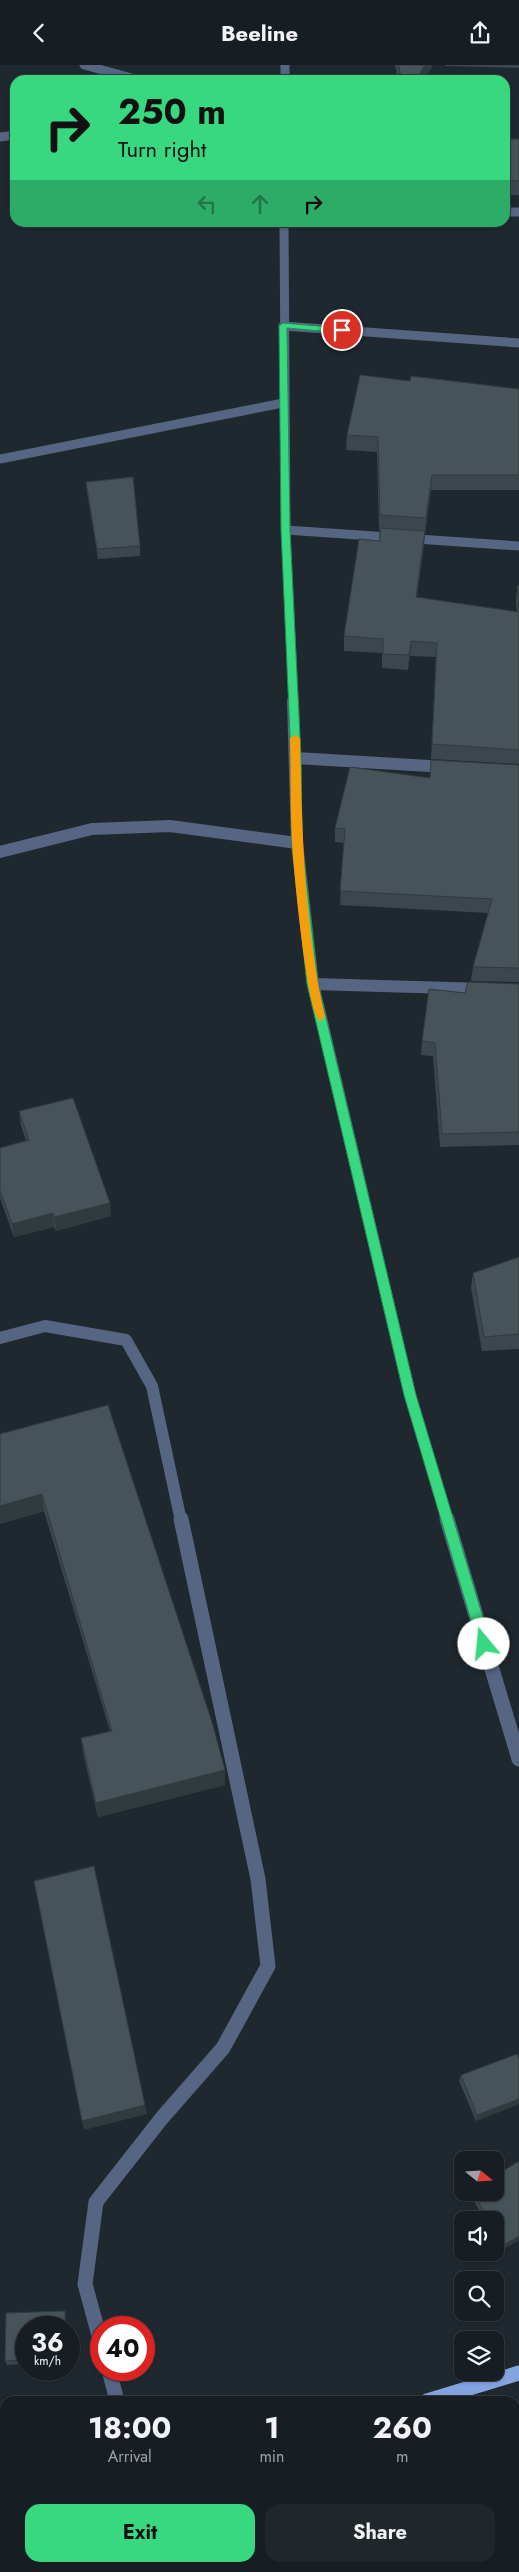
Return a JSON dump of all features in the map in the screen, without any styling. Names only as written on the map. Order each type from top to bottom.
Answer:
[{"type":"main road","points":[[443,2396],[519,2373]]},
{"type":"street","points":[[84,65],[121,75]]},
{"type":"street","points":[[284,227],[283,403],[286,530],[296,758],[297,843],[312,984],[410,1395],[519,1759]]},
{"type":"street","points":[[283,326],[519,343]]},
{"type":"street","points":[[0,459],[283,403]]},
{"type":"street","points":[[286,530],[519,546]]},
{"type":"street","points":[[296,758],[461,768]]},
{"type":"street","points":[[0,852],[92,829],[170,826],[297,843]]},
{"type":"street","points":[[312,984],[519,990]]},
{"type":"street","points":[[0,1338],[45,1327],[126,1340],[152,1386],[258,1879],[268,1966],[223,2048],[162,2119],[96,2202],[86,2284],[94,2316]]},
{"type":"street","points":[[111,2381],[116,2396]]},
{"type":"building","points":[[399,65],[425,65],[419,75],[400,75]]},
{"type":"building","points":[[510,139],[519,139],[519,181],[510,181]]},
{"type":"building","points":[[360,375],[410,381],[411,376],[519,389],[519,475],[432,475],[426,518],[380,515],[378,437],[347,435]]},
{"type":"building","points":[[133,477],[140,546],[97,549],[86,482]]},
{"type":"building","points":[[380,528],[425,531],[416,597],[519,612],[519,750],[432,744],[437,643],[411,641],[409,655],[383,654],[383,639],[344,636],[359,539],[380,541]]},
{"type":"building","points":[[517,586],[519,586],[519,606]]},
{"type":"building","points":[[431,760],[519,765],[519,968],[473,967],[492,899],[340,891],[345,829],[335,828],[350,767],[430,778]]},
{"type":"building","points":[[468,982],[519,984],[519,1132],[442,1134],[435,1043],[422,1041],[429,989],[465,993]]},
{"type":"building","points":[[73,1098],[110,1203],[54,1217],[53,1213],[12,1224],[0,1190],[0,1148],[29,1140],[19,1111]]},
{"type":"building","points":[[519,1257],[519,1334],[484,1337],[473,1273]]},
{"type":"building","points":[[108,1405],[212,1722],[225,1770],[96,1803],[81,1738],[112,1731],[42,1494],[0,1506],[0,1434]]},
{"type":"building","points":[[94,1866],[145,2105],[82,2121],[34,1881]]},
{"type":"building","points":[[517,2054],[519,2059],[519,2099],[477,2115],[461,2075]]},
{"type":"building","points":[[519,2161],[519,2236],[504,2245],[504,2211],[484,2211],[478,2201],[504,2201],[504,2170]]},
{"type":"building","points":[[65,2311],[65,2316],[15,2316],[15,2361],[5,2361],[6,2313]]},
{"type":"slow traffic","points":[[295,738],[297,843],[312,984],[320,1017]]},
{"type":"route","points":[[342,330],[283,326],[286,530],[296,758],[297,843],[312,984],[410,1395],[484,1644]]}]
